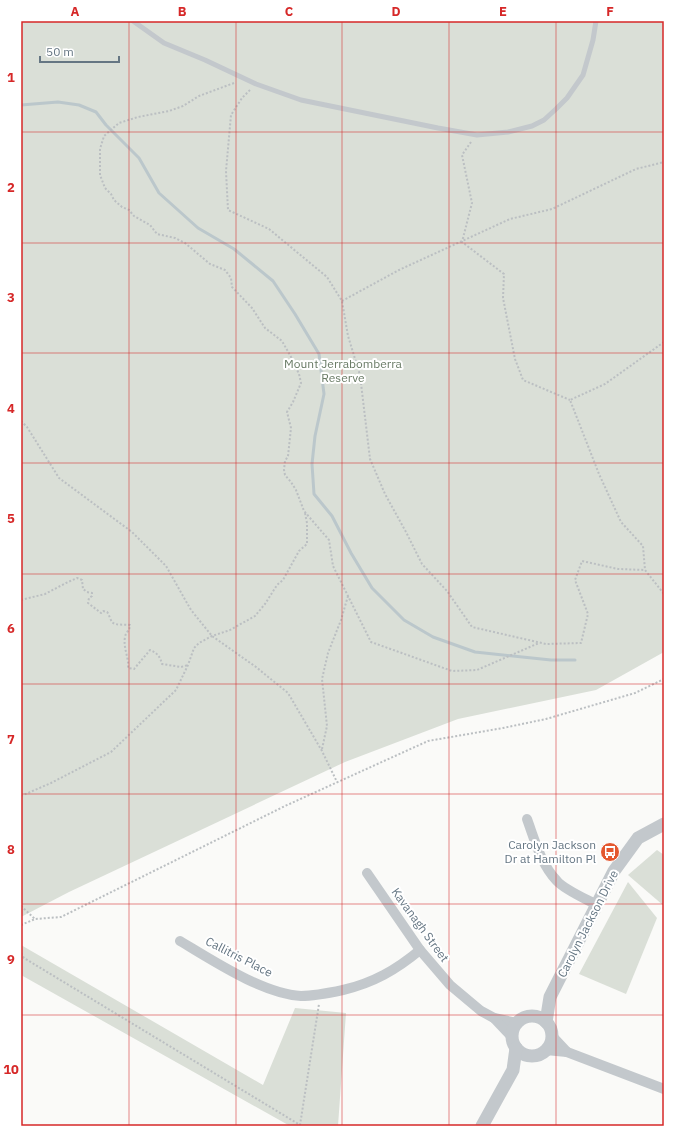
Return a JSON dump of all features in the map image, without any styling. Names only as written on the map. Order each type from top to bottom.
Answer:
[{"type":"street","points":[[527,819],[542,860],[557,882],[597,905]]},
{"type":"street","name":"Carolyn Jackson Drive","points":[[532,1016],[550,997],[614,871],[638,838],[664,824]]},
{"type":"street","name":"Kavanagh Street","points":[[367,873],[420,950],[450,985],[481,1011],[494,1018],[517,1023]]},
{"type":"street","name":"Callitris Place","points":[[180,941],[255,983],[277,991],[300,996],[321,995],[362,986],[402,965],[420,950]]},
{"type":"street","name":"Carolyn Jackson Drive","points":[[546,1022],[550,997]]},
{"type":"street","points":[[513,1070],[513,1029],[517,1023],[524,1018],[532,1016],[546,1022],[552,1036],[567,1052]]},
{"type":"street","name":"Kavanagh Street","points":[[494,1018],[514,1043]]},
{"type":"street","points":[[514,1043],[523,1054],[532,1056],[538,1055],[546,1050],[550,1044],[552,1036]]},
{"type":"street","points":[[546,1050],[567,1052],[664,1089]]},
{"type":"street","points":[[482,1126],[513,1070],[532,1056]]},
{"type":"lane","points":[[133,21],[164,43],[256,84],[301,100],[477,135],[508,132],[532,126],[544,120],[556,109],[567,98],[583,75],[593,40],[596,21]]},
{"type":"path","points":[[21,796],[52,783],[111,752],[176,690],[194,648],[199,643],[212,636],[230,630],[255,616],[277,585],[283,580],[299,551],[307,544],[307,522],[304,511],[296,490],[285,475],[284,470],[288,456],[291,428],[287,412],[301,383],[299,374],[288,349],[282,341],[265,328],[252,308],[232,287],[231,278],[225,270],[210,264],[184,243],[175,238],[157,234],[150,225],[134,216],[129,210],[122,207],[114,200],[105,188],[100,175],[100,149],[104,136],[119,123],[138,117],[169,111],[184,106],[199,96],[218,90],[230,83],[249,81]]},
{"type":"path","points":[[256,84],[242,98],[232,115],[226,171],[228,210],[269,229],[327,277],[342,301],[348,336],[360,375],[370,459],[385,494],[422,564],[447,591],[472,627],[539,643],[581,643],[588,614],[575,580],[582,561],[618,569],[645,570]]},
{"type":"path","points":[[462,242],[472,203],[462,155],[477,135]]},
{"type":"path","points":[[342,301],[399,270],[510,219],[552,209],[636,169],[664,162]]},
{"type":"path","points":[[462,242],[504,274],[502,298],[515,359],[524,380],[570,400],[599,474],[620,522],[643,546],[645,570],[664,594]]},
{"type":"path","points":[[570,400],[605,384],[664,342]]},
{"type":"path","points":[[21,421],[28,427],[59,478],[132,532],[166,566],[191,610],[212,636],[256,666],[288,694],[322,751],[337,782]]},
{"type":"path","points":[[304,511],[329,540],[333,566],[371,642],[452,671],[477,670],[539,643]]},
{"type":"path","points":[[21,600],[45,594],[77,578],[82,580],[83,589],[92,593],[88,603],[90,606],[101,613],[103,611],[107,612],[112,622],[130,625],[130,629],[125,637],[124,647],[129,662],[128,668],[134,669],[150,650],[159,656],[162,664],[181,668],[188,665]]},
{"type":"path","points":[[322,751],[327,726],[322,679],[328,653],[341,620],[348,596]]},
{"type":"path","points":[[21,925],[35,919],[61,917],[285,806],[428,741],[546,719],[635,693],[664,679]]},
{"type":"path","points":[[21,906],[35,919]]},
{"type":"path","points":[[21,953],[24,958],[300,1125],[321,995]]},
{"type":"green space","name":"Mount Jerrabomberra Reserve","points":[[21,21],[664,21],[664,652],[596,690],[458,719],[345,762],[69,892],[21,917]]},
{"type":"green space","points":[[657,850],[664,855],[664,906],[628,875]]},
{"type":"green space","points":[[628,882],[657,918],[626,994],[579,974]]},
{"type":"green space","points":[[21,945],[263,1085],[295,1008],[346,1013],[338,1126],[290,1126],[21,975]]},
{"type":"waterway","points":[[21,105],[58,102],[79,105],[96,112],[106,125],[139,158],[159,193],[198,228],[234,249],[273,281],[319,354],[324,394],[315,436],[312,464],[314,494],[332,516],[351,553],[372,588],[404,620],[433,637],[475,652],[551,660],[575,660]]},
{"type":"place","name":"Carolyn Jackson Dr at Hamilton Pl","points":[[610,852]]}]
